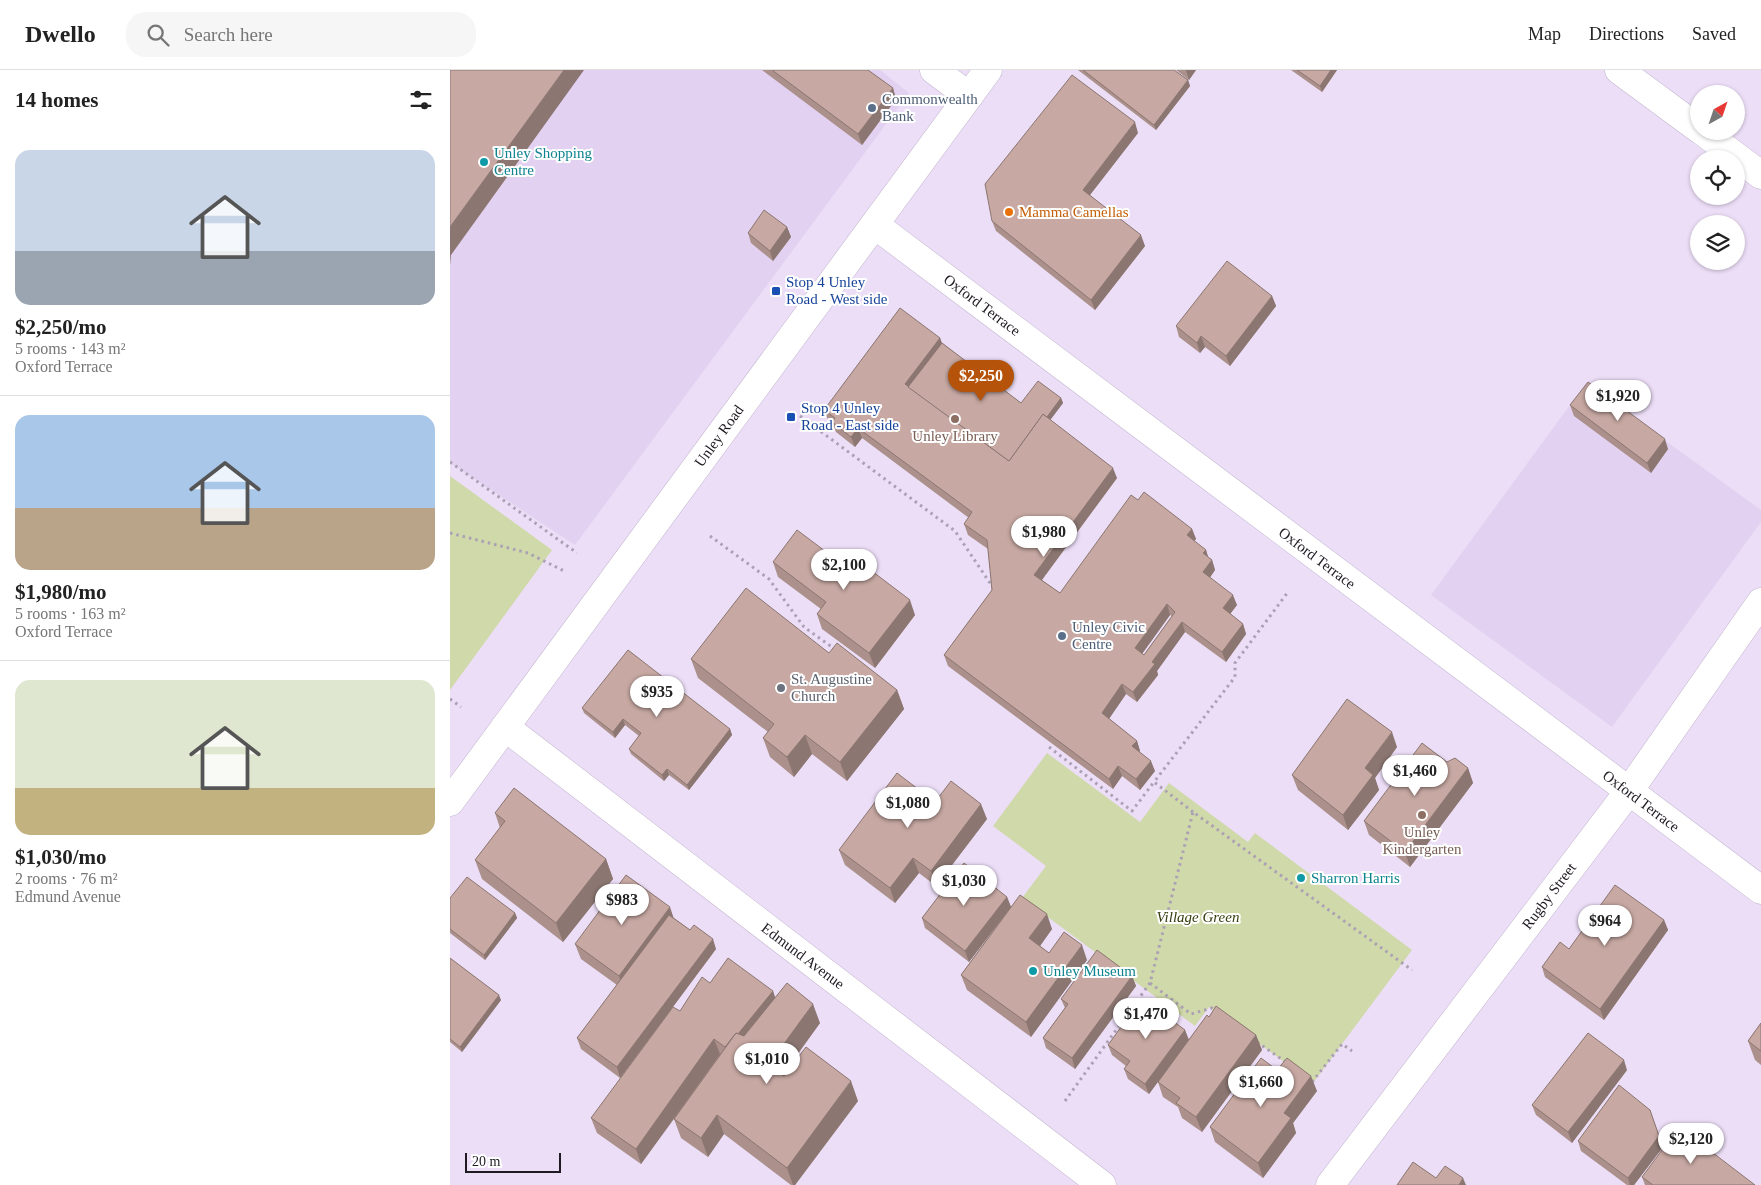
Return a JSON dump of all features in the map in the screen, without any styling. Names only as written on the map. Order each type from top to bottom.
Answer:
[{"type":"street","points":[[934,70],[969,96]]},
{"type":"street","name":"Unley Road","points":[[450,802],[988,70]]},
{"type":"street","points":[[1619,70],[1690,122]]},
{"type":"street","points":[[1714,140],[1761,174]]},
{"type":"street","name":"Oxford Terrace","points":[[875,224],[1761,890]]},
{"type":"street","name":"Rugby Street","points":[[1330,1185],[1628,791],[1761,602]]},
{"type":"street","name":"Edmund Avenue","points":[[504,728],[1102,1185]]},
{"type":"path","points":[[800,416],[955,531],[999,597]]},
{"type":"path","points":[[450,462],[577,553]]},
{"type":"path","points":[[450,533],[528,553],[564,571]]},
{"type":"path","points":[[710,536],[769,580],[804,627],[842,655]]},
{"type":"path","points":[[1049,747],[1132,810],[1235,677],[1235,663],[1288,592]]},
{"type":"path","points":[[450,699],[461,708]]},
{"type":"path","points":[[1154,782],[1412,970]]},
{"type":"path","points":[[1065,1101],[1150,983],[1193,812]]},
{"type":"path","points":[[1150,983],[1191,1014],[1212,1008],[1220,1014]]},
{"type":"path","points":[[1250,1037],[1289,1065]]},
{"type":"path","points":[[1305,1077],[1312,1082],[1342,1044],[1352,1051]]},
{"type":"shaded area","name":"Unley Shopping Centre","points":[[450,70],[880,70],[909,93],[575,545],[450,463]]},
{"type":"shaded area","points":[[1586,383],[1761,510],[1761,522],[1612,727],[1431,595]]},
{"type":"green space","points":[[450,476],[552,550],[450,690]]},
{"type":"green space","name":"Village Green","points":[[1047,753],[1140,822],[1169,783],[1248,842],[1255,833],[1412,950],[1313,1083],[1209,1007],[1195,1026],[1022,898],[1046,866],[993,826]]},
{"type":"building","name":"Unley Shopping Centre","points":[[450,70],[564,70],[450,227]]},
{"type":"building","points":[[772,70],[868,70],[893,88],[858,134]]},
{"type":"building","points":[[1083,70],[1174,70],[1188,80],[1154,125]]},
{"type":"building","points":[[1297,70],[1331,70],[1320,86]]},
{"type":"building","points":[[1072,75],[1135,122],[1083,190],[1141,235],[1091,300],[992,221],[985,184]]},
{"type":"building","points":[[764,210],[787,227],[770,251],[748,233]]},
{"type":"building","points":[[1227,261],[1272,296],[1226,356],[1201,336],[1197,343],[1176,326]]},
{"type":"building","points":[[900,308],[940,338],[905,384],[1009,461],[1043,414],[1113,468],[1034,575],[1060,593],[1131,495],[1138,500],[1144,492],[1192,529],[1187,535],[1206,550],[1203,553],[1212,560],[1203,572],[1233,595],[1223,608],[1243,624],[1222,652],[1182,622],[1152,662],[1155,664],[1133,692],[1122,684],[1102,713],[1137,741],[1132,746],[1151,761],[1136,779],[1118,766],[1109,779],[944,655],[992,590],[987,540],[964,524],[972,512],[858,428],[851,437],[832,422],[835,418],[824,410]],"holes":[[[1167,604],[1175,612],[1144,655],[1135,648]]]},
{"type":"building","points":[[942,343],[1021,403],[1038,381],[1061,398],[1047,417],[1043,414],[1009,461],[908,387]]},
{"type":"building","points":[[1588,382],[1665,439],[1647,463],[1570,405]]},
{"type":"building","points":[[797,530],[849,569],[856,559],[910,600],[869,653],[817,614],[826,602],[773,562]]},
{"type":"building","points":[[746,588],[829,653],[837,643],[897,690],[840,762],[805,735],[787,757],[763,738],[774,724],[691,659]]},
{"type":"building","points":[[628,650],[730,729],[687,785],[667,769],[662,775],[629,749],[641,733],[623,719],[613,732],[582,708]]},
{"type":"building","points":[[1347,699],[1392,732],[1365,768],[1373,775],[1343,815],[1292,775]]},
{"type":"building","points":[[1422,743],[1447,762],[1455,758],[1468,768],[1405,852],[1364,821]]},
{"type":"building","points":[[897,773],[935,802],[951,781],[981,804],[931,871],[913,858],[890,888],[839,850]]},
{"type":"building","points":[[514,788],[606,859],[556,923],[475,860],[505,821],[495,813]]},
{"type":"building","points":[[964,863],[1007,897],[965,951],[922,918]]},
{"type":"building","points":[[626,875],[670,907],[619,976],[575,944]]},
{"type":"building","points":[[467,877],[515,913],[484,955],[450,929],[450,898]]},
{"type":"building","points":[[1615,885],[1664,920],[1600,1009],[1542,967],[1560,942],[1569,949]]},
{"type":"building","points":[[1020,895],[1047,914],[1029,938],[1049,953],[1064,932],[1082,945],[1026,1022],[961,975]]},
{"type":"building","points":[[669,915],[690,930],[694,925],[713,939],[617,1067],[577,1038]]},
{"type":"building","points":[[1097,950],[1132,976],[1072,1058],[1043,1038],[1068,1004],[1061,999]]},
{"type":"building","points":[[450,958],[499,995],[460,1047],[450,1039]]},
{"type":"building","points":[[728,958],[773,991],[725,1047],[714,1039],[636,1149],[591,1118],[673,1007],[680,1011],[702,977],[710,983]]},
{"type":"building","points":[[787,983],[813,1004],[770,1063],[784,1076],[806,1047],[851,1081],[787,1168],[717,1115],[701,1138],[674,1119],[736,1033],[744,1036]]},
{"type":"building","points":[[1142,998],[1185,1030],[1145,1084],[1124,1069],[1130,1061],[1108,1045]]},
{"type":"building","points":[[1216,1006],[1256,1035],[1196,1117],[1176,1103],[1180,1098],[1158,1082],[1207,1015],[1209,1017]]},
{"type":"building","points":[[1761,1023],[1761,1051],[1748,1041]]},
{"type":"building","points":[[1588,1033],[1624,1060],[1568,1132],[1532,1105]]},
{"type":"building","points":[[1261,1058],[1277,1070],[1287,1058],[1311,1076],[1284,1113],[1291,1118],[1258,1163],[1210,1127]]},
{"type":"building","points":[[1619,1085],[1650,1110],[1659,1136],[1628,1178],[1578,1141]]},
{"type":"building","points":[[1679,1127],[1755,1185],[1653,1185],[1642,1177]]},
{"type":"building","points":[[1413,1162],[1436,1178],[1445,1166],[1463,1178],[1459,1185],[1397,1185]]},
{"type":"place","name":"Commonwealth Bank","points":[[872,108]]},
{"type":"place","name":"Unley Shopping Centre","points":[[484,162]]},
{"type":"place","name":"Mamma Camellas","points":[[1009,212]]},
{"type":"place","name":"Stop 4 Unley Road - West side","points":[[776,291]]},
{"type":"place","name":"Stop 4 Unley Road - East side","points":[[791,417]]},
{"type":"place","name":"Unley Library","points":[[955,419]]},
{"type":"place","name":"Unley Civic Centre","points":[[1062,636]]},
{"type":"place","name":"St. Augustine Church","points":[[781,688]]},
{"type":"place","name":"Unley Kindergarten","points":[[1422,815]]},
{"type":"place","name":"Sharron Harris","points":[[1301,878]]},
{"type":"place","name":"Unley Museum","points":[[1033,971]]}]
